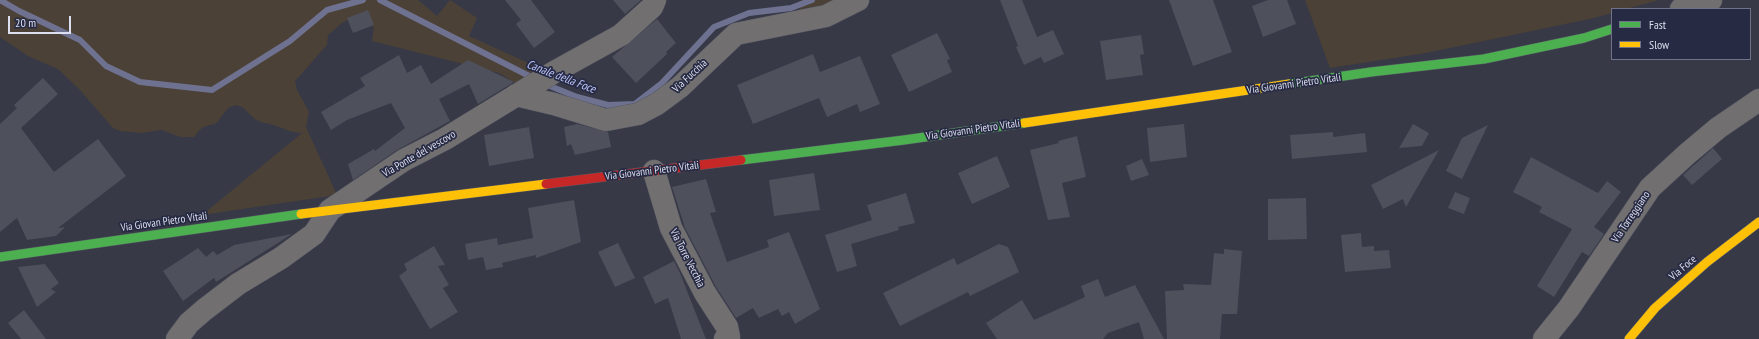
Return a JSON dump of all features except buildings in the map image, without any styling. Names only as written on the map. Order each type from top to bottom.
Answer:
[{"type":"street","name":"Via Ponte del vescovo","points":[[177,339],[189,323],[204,310],[238,284],[282,258],[314,234],[330,210],[404,160],[451,135],[554,72],[621,35],[652,7],[655,0]]},
{"type":"street","name":"Via Fucchia","points":[[519,93],[606,120],[638,114],[657,104],[680,87],[736,34],[826,16],[858,0]]},
{"type":"street","points":[[1684,8],[1711,0]]},
{"type":"street","name":"Via Giovanni Pietro Vitali","points":[[330,210],[904,140],[1371,72],[1484,59],[1584,38],[1611,30]]},
{"type":"street","name":"Via Torreggiano","points":[[1544,339],[1573,303],[1650,188],[1718,128],[1759,100]]},
{"type":"street","name":"Via Torre Vecchia","points":[[654,171],[671,228],[705,293],[727,327],[729,337],[725,339]]},
{"type":"street","name":"Via Giovan Pietro Vitali","points":[[0,257],[330,210]]},
{"type":"street","name":"Via Foce","points":[[1630,339],[1655,308],[1707,262],[1759,222]]},
{"type":"shaded area","points":[[0,0],[418,0],[437,16],[450,0],[477,18],[469,36],[539,68],[539,73],[517,84],[499,73],[372,41],[374,28],[363,12],[342,23],[328,35],[327,45],[295,81],[297,90],[309,112],[306,127],[337,195],[202,215],[302,133],[260,121],[252,117],[240,106],[230,107],[216,123],[205,126],[194,137],[180,137],[162,130],[140,133],[120,131],[113,128],[80,90],[58,69],[28,56],[0,37]]},
{"type":"shaded area","points":[[801,0],[836,0],[799,13]]},
{"type":"shaded area","points":[[1305,0],[1659,0],[1630,8],[1611,8],[1611,13],[1594,18],[1426,53],[1330,68]]},
{"type":"waterway","name":"Canale della Foce","points":[[0,0],[19,11],[80,40],[106,66],[140,82],[212,90],[290,41],[327,10],[363,0]]},
{"type":"waterway","name":"Canale della Foce","points":[[380,0],[533,78]]},
{"type":"waterway","name":"Canale della Foce","points":[[545,84],[577,97],[608,105],[635,104],[661,84],[714,27],[749,13],[791,8],[812,0]]},
{"type":"traffic: fast","points":[[1289,84],[1371,72],[1484,59],[1584,38],[1611,29]]},
{"type":"traffic: fast","points":[[741,160],[904,140],[1024,123]]},
{"type":"traffic: fast","points":[[0,257],[301,214]]},
{"type":"traffic: slow","points":[[1024,123],[1289,84]]},
{"type":"traffic: slow","points":[[301,214],[546,184]]},
{"type":"traffic: slow","points":[[1629,339],[1655,308],[1707,262],[1759,222]]},
{"type":"traffic: jam","points":[[546,184],[741,160]]}]
